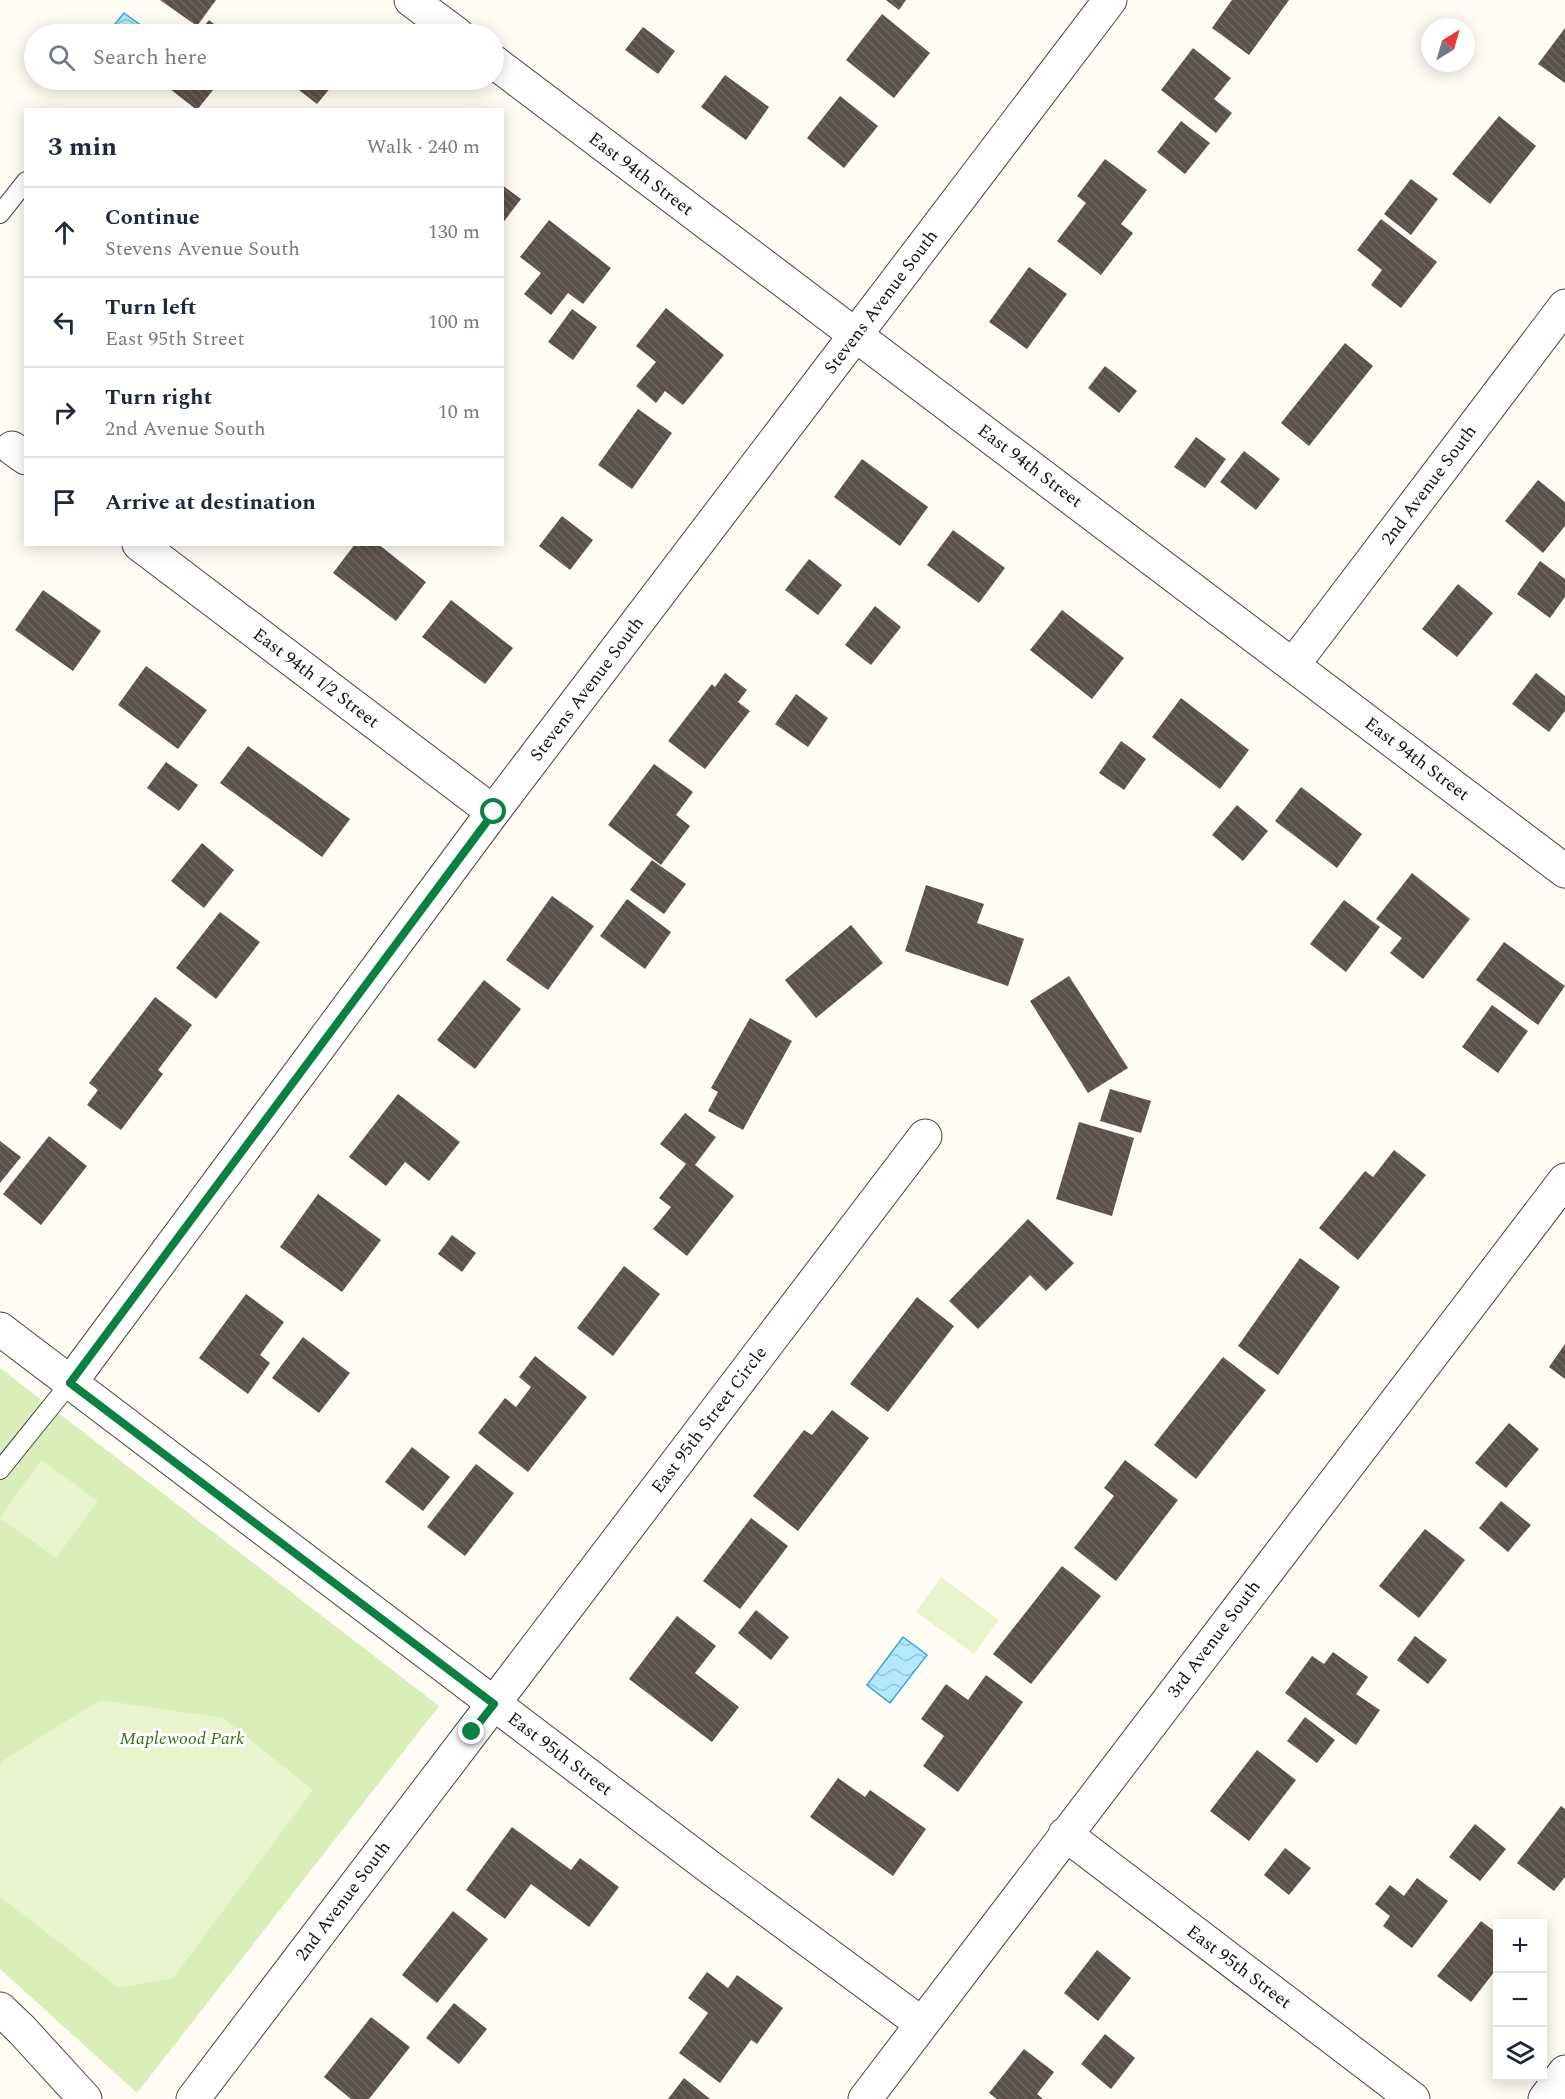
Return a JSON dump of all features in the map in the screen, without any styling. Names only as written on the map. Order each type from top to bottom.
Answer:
[{"type":"street","name":"Stevens Avenue South","points":[[70,1383],[494,812],[1110,0]]},
{"type":"street","points":[[428,5],[447,24]]},
{"type":"street","name":"East 94th Street","points":[[504,70],[1565,871]]},
{"type":"street","name":"2nd Avenue South","points":[[1293,665],[1565,306]]},
{"type":"street","name":"East 94th 1/2 Street","points":[[143,546],[494,812]]},
{"type":"street","name":"East 95th Street Circle","points":[[494,1704],[926,1136]]},
{"type":"street","name":"3rd Avenue South","points":[[865,2099],[1565,1180]]},
{"type":"street","name":"East 95th Street","points":[[0,1329],[712,1869],[922,2024]]},
{"type":"street","name":"2nd Avenue South","points":[[193,2099],[494,1704]]},
{"type":"street","name":"East 95th Street","points":[[1065,1834],[1413,2099]]},
{"type":"street","points":[[0,2009],[85,2099]]},
{"type":"street","points":[[1545,2099],[1565,2072]]},
{"type":"lane","points":[[0,214],[24,184]]},
{"type":"lane","points":[[0,1470],[70,1383]]},
{"type":"green space","name":"Maplewood Park","points":[[0,1368],[439,1706],[137,2093],[0,1969]]},
{"type":"green space","points":[[41,1460],[98,1501],[56,1558],[0,1518]]},
{"type":"green space","points":[[941,1577],[999,1620],[974,1654],[916,1612]]},
{"type":"green space","points":[[100,1700],[223,1718],[313,1790],[173,1978],[119,1988],[0,1897],[0,1764]]},
{"type":"water","points":[[124,13],[139,24],[115,24]]},
{"type":"water","points":[[903,1637],[927,1655],[890,1703],[867,1685]]},
{"type":"building","points":[[160,0],[216,0],[198,24],[194,24]]},
{"type":"building","points":[[886,0],[906,0],[899,10]]},
{"type":"building","points":[[1232,0],[1289,0],[1249,55],[1212,28]]},
{"type":"building","points":[[882,14],[930,53],[894,98],[846,60]]},
{"type":"building","points":[[643,27],[675,51],[658,74],[625,50]]},
{"type":"building","points":[[1565,28],[1565,83],[1538,64]]},
{"type":"building","points":[[1193,48],[1231,78],[1214,99],[1232,113],[1216,133],[1161,90]]},
{"type":"building","points":[[725,75],[769,107],[746,140],[701,107]]},
{"type":"building","points":[[171,90],[213,90],[199,108],[194,108]]},
{"type":"building","points":[[299,90],[329,90],[317,104]]},
{"type":"building","points":[[840,96],[878,126],[844,168],[807,138]]},
{"type":"building","points":[[1499,116],[1536,146],[1490,204],[1452,174]]},
{"type":"building","points":[[1181,121],[1210,143],[1185,174],[1157,152]]},
{"type":"building","points":[[1105,159],[1147,190],[1121,224],[1133,233],[1101,275],[1057,241],[1086,203],[1077,196]]},
{"type":"building","points":[[1411,179],[1438,199],[1411,235],[1384,214]]},
{"type":"building","points":[[504,186],[521,199],[504,221]]},
{"type":"building","points":[[1381,219],[1437,262],[1401,308],[1371,285],[1382,270],[1357,250]]},
{"type":"building","points":[[549,220],[611,268],[583,304],[568,293],[551,315],[524,294],[541,273],[520,257]]},
{"type":"building","points":[[1029,267],[1067,294],[1027,349],[989,322]]},
{"type":"building","points":[[666,308],[724,355],[683,405],[665,391],[656,403],[636,386],[656,362],[636,346]]},
{"type":"building","points":[[572,309],[597,327],[573,360],[548,342]]},
{"type":"building","points":[[1345,343],[1373,366],[1309,446],[1281,423]]},
{"type":"building","points":[[1105,366],[1137,391],[1119,413],[1088,388]]},
{"type":"building","points":[[638,409],[672,433],[632,489],[598,465]]},
{"type":"building","points":[[1196,437],[1226,459],[1205,488],[1174,467]]},
{"type":"building","points":[[1244,451],[1280,479],[1256,510],[1220,482]]},
{"type":"building","points":[[862,459],[928,507],[900,546],[834,497]]},
{"type":"building","points":[[1538,480],[1565,502],[1565,526],[1543,553],[1505,521]]},
{"type":"building","points":[[562,516],[593,540],[570,570],[539,546]]},
{"type":"building","points":[[953,530],[1005,568],[979,603],[927,565]]},
{"type":"building","points":[[353,546],[381,546],[426,582],[396,621],[333,573]]},
{"type":"building","points":[[809,559],[842,585],[818,615],[785,590]]},
{"type":"building","points":[[1540,561],[1565,579],[1565,597],[1550,618],[1517,594]]},
{"type":"building","points":[[1458,584],[1493,613],[1457,657],[1422,629]]},
{"type":"building","points":[[43,590],[101,631],[73,671],[15,630]]},
{"type":"building","points":[[451,600],[513,648],[485,684],[422,637]]},
{"type":"building","points":[[875,606],[901,627],[871,665],[845,645]]},
{"type":"building","points":[[1062,610],[1124,658],[1092,699],[1030,650]]},
{"type":"building","points":[[146,666],[207,710],[178,749],[118,705]]},
{"type":"building","points":[[725,673],[747,690],[738,702],[750,711],[705,769],[668,741],[712,684],[715,687]]},
{"type":"building","points":[[1536,673],[1565,696],[1565,711],[1549,732],[1512,704]]},
{"type":"building","points":[[796,694],[828,718],[808,747],[775,724]]},
{"type":"building","points":[[1181,698],[1249,750],[1220,789],[1152,737]]},
{"type":"building","points":[[1121,741],[1146,759],[1124,790],[1099,773]]},
{"type":"building","points":[[248,746],[350,819],[322,857],[220,783]]},
{"type":"building","points":[[166,762],[198,785],[179,811],[147,788]]},
{"type":"building","points":[[654,764],[693,792],[676,815],[690,826],[661,865],[608,825]]},
{"type":"building","points":[[1301,787],[1362,834],[1337,868],[1275,821]]},
{"type":"building","points":[[1237,805],[1268,831],[1243,861],[1212,835]]},
{"type":"building","points":[[202,843],[234,870],[204,908],[171,881]]},
{"type":"building","points":[[652,860],[686,884],[664,914],[630,890]]},
{"type":"building","points":[[1412,873],[1470,919],[1423,979],[1390,953],[1402,938],[1376,919]]},
{"type":"building","points":[[926,885],[984,904],[977,923],[1024,939],[1008,986],[905,951]]},
{"type":"building","points":[[552,896],[594,926],[548,990],[506,960]]},
{"type":"building","points":[[627,899],[671,932],[645,969],[600,936]]},
{"type":"building","points":[[1344,900],[1380,927],[1346,972],[1310,944]]},
{"type":"building","points":[[220,912],[260,942],[216,999],[176,968]]},
{"type":"building","points":[[851,925],[883,963],[816,1018],[785,980]]},
{"type":"building","points":[[1504,942],[1565,986],[1538,1025],[1476,980]]},
{"type":"building","points":[[1069,976],[1128,1068],[1088,1093],[1030,1001]]},
{"type":"building","points":[[484,980],[521,1009],[475,1069],[437,1040]]},
{"type":"building","points":[[155,997],[192,1025],[158,1070],[163,1074],[121,1130],[87,1105],[98,1090],[89,1083]]},
{"type":"building","points":[[1492,1005],[1528,1031],[1498,1073],[1462,1047]]},
{"type":"building","points":[[750,1018],[792,1041],[743,1130],[708,1111],[718,1092],[711,1088]]},
{"type":"building","points":[[1110,1089],[1151,1101],[1141,1133],[1100,1121]]},
{"type":"building","points":[[398,1094],[460,1142],[429,1181],[405,1162],[386,1186],[349,1157]]},
{"type":"building","points":[[685,1113],[716,1137],[695,1165],[734,1196],[687,1256],[653,1229],[671,1207],[659,1198],[686,1164],[660,1144]]},
{"type":"building","points":[[1079,1122],[1134,1138],[1112,1216],[1056,1199]]},
{"type":"building","points":[[49,1136],[87,1166],[41,1225],[3,1194]]},
{"type":"building","points":[[0,1141],[21,1157],[0,1183]]},
{"type":"building","points":[[1394,1150],[1426,1175],[1358,1260],[1319,1228],[1365,1171],[1373,1177]]},
{"type":"building","points":[[318,1194],[381,1240],[342,1292],[280,1247]]},
{"type":"building","points":[[1028,1219],[1074,1263],[1046,1291],[1030,1275],[978,1329],[949,1301]]},
{"type":"building","points":[[452,1235],[476,1253],[462,1272],[438,1254]]},
{"type":"building","points":[[1300,1258],[1340,1287],[1278,1375],[1238,1346]]},
{"type":"building","points":[[624,1266],[660,1294],[613,1356],[577,1328]]},
{"type":"building","points":[[246,1294],[284,1322],[260,1355],[270,1363],[248,1394],[199,1358]]},
{"type":"building","points":[[917,1297],[954,1326],[888,1412],[850,1384]]},
{"type":"building","points":[[303,1337],[350,1373],[319,1413],[272,1378]]},
{"type":"building","points":[[1565,1344],[1565,1379],[1549,1367]]},
{"type":"building","points":[[535,1356],[587,1397],[528,1472],[478,1433],[505,1398],[516,1407],[531,1387],[519,1377]]},
{"type":"building","points":[[1223,1357],[1266,1390],[1196,1479],[1154,1445]]},
{"type":"building","points":[[832,1410],[869,1438],[798,1531],[753,1496],[804,1430],[812,1435]]},
{"type":"building","points":[[1509,1423],[1539,1449],[1506,1488],[1475,1463]]},
{"type":"building","points":[[412,1447],[450,1477],[423,1511],[385,1482]]},
{"type":"building","points":[[1125,1460],[1178,1500],[1116,1581],[1074,1548],[1114,1496],[1104,1488]]},
{"type":"building","points":[[476,1464],[514,1493],[465,1556],[427,1527]]},
{"type":"building","points":[[1501,1501],[1531,1525],[1508,1552],[1479,1528]]},
{"type":"building","points":[[751,1518],[788,1546],[740,1609],[703,1581]]},
{"type":"building","points":[[1425,1529],[1465,1560],[1419,1618],[1379,1586]]},
{"type":"building","points":[[1062,1566],[1101,1596],[1031,1684],[993,1654]]},
{"type":"building","points":[[756,1610],[789,1637],[771,1660],[738,1633]]},
{"type":"building","points":[[677,1616],[716,1646],[695,1673],[739,1707],[712,1742],[629,1679]]},
{"type":"building","points":[[1415,1636],[1447,1660],[1428,1684],[1397,1660]]},
{"type":"building","points":[[1333,1652],[1368,1677],[1356,1694],[1380,1710],[1356,1745],[1285,1693],[1312,1656],[1324,1664]]},
{"type":"building","points":[[986,1675],[1023,1702],[958,1792],[923,1766],[944,1736],[921,1719],[946,1684],[968,1700]]},
{"type":"building","points":[[1305,1717],[1335,1740],[1317,1763],[1287,1741]]},
{"type":"building","points":[[1257,1750],[1296,1780],[1249,1841],[1210,1811]]},
{"type":"building","points":[[838,1778],[865,1797],[870,1790],[926,1829],[893,1876],[810,1817]]},
{"type":"building","points":[[1561,1806],[1565,1809],[1565,1877],[1554,1891],[1517,1863]]},
{"type":"building","points":[[1475,1824],[1506,1849],[1480,1881],[1449,1857]]},
{"type":"building","points":[[512,1827],[571,1870],[580,1858],[619,1887],[589,1927],[531,1884],[505,1919],[466,1890]]},
{"type":"building","points":[[1285,1848],[1311,1868],[1289,1895],[1264,1875]]},
{"type":"building","points":[[1417,1878],[1448,1901],[1412,1948],[1383,1926],[1390,1916],[1375,1904],[1390,1885],[1404,1896]]},
{"type":"building","points":[[453,1911],[488,1939],[437,2003],[402,1975]]},
{"type":"building","points":[[1481,1921],[1493,1930],[1493,1973],[1471,2002],[1437,1976]]},
{"type":"building","points":[[1097,1950],[1131,1978],[1098,2021],[1064,1993]]},
{"type":"building","points":[[707,1972],[728,1988],[737,1975],[783,2008],[757,2044],[751,2040],[720,2083],[679,2053],[708,2013],[688,1998]]},
{"type":"building","points":[[454,2003],[487,2029],[459,2064],[426,2038]]},
{"type":"building","points":[[371,2017],[410,2047],[369,2099],[351,2099],[324,2077]]},
{"type":"building","points":[[1105,2034],[1135,2058],[1111,2089],[1081,2064]]},
{"type":"building","points":[[1024,2049],[1054,2072],[1037,2094],[1043,2099],[997,2099],[989,2093]]},
{"type":"building","points":[[684,2078],[710,2099],[668,2099]]},
{"type":"route","points":[[472,1732],[494,1704],[70,1383],[494,812]]}]
